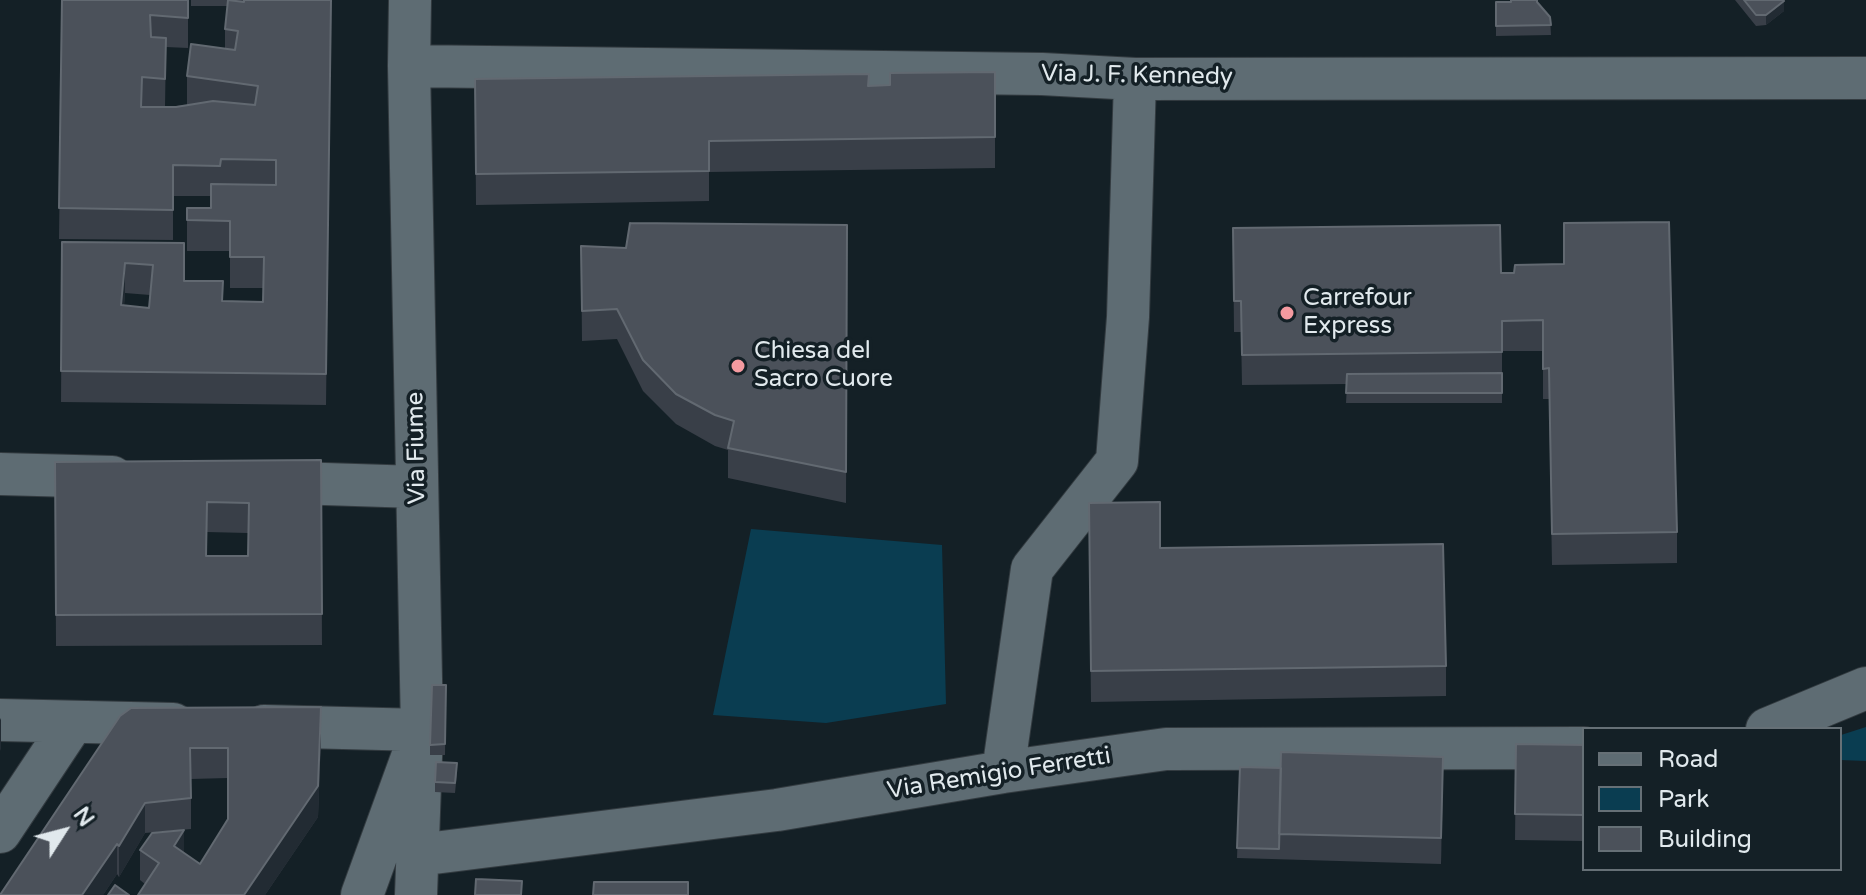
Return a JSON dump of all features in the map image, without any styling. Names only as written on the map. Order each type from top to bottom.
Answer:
[{"type":"street","name":"Via Fiume","points":[[410,0],[422,730],[417,875]]},
{"type":"street","name":"Via J. F. Kennedy","points":[[409,66],[1042,74],[1135,79],[1866,78]]},
{"type":"street","points":[[1003,772],[1032,569],[1117,461],[1128,317],[1135,79]]},
{"type":"street","points":[[0,474],[155,479]]},
{"type":"street","points":[[232,481],[417,487]]},
{"type":"street","points":[[1772,727],[1866,688]]},
{"type":"street","points":[[0,720],[422,730],[362,895]]},
{"type":"street","points":[[0,832],[73,722]]},
{"type":"street","name":"Via Remigio Ferretti","points":[[417,875],[777,810],[1003,772],[1166,749],[1582,748]]},
{"type":"green space","points":[[751,529],[942,545],[946,704],[826,723],[713,715]]},
{"type":"green space","points":[[1866,727],[1866,761],[1842,760],[1842,735]]},
{"type":"building","points":[[62,0],[188,0],[188,18],[150,15],[151,37],[166,38],[165,79],[142,77],[141,107],[176,107],[213,101],[255,105],[258,86],[187,76],[191,44],[235,50],[238,31],[225,29],[228,0],[331,0],[326,374],[61,371],[62,242],[184,243],[184,281],[223,281],[222,301],[263,302],[264,257],[230,257],[230,221],[187,220],[187,208],[211,208],[211,184],[276,185],[276,160],[221,159],[220,166],[173,165],[173,210],[59,208]],"holes":[[[125,263],[153,265],[149,308],[121,305]]]},
{"type":"building","points":[[1537,0],[1550,17],[1551,25],[1496,26],[1496,2]]},
{"type":"building","points":[[1744,0],[1784,1],[1766,15],[1756,15]]},
{"type":"building","points":[[995,72],[995,137],[709,141],[709,171],[476,174],[475,79],[869,74],[868,86],[890,85],[890,73]]},
{"type":"building","points":[[1669,222],[1677,532],[1552,534],[1549,368],[1543,369],[1543,320],[1502,321],[1502,352],[1242,355],[1241,301],[1234,301],[1233,228],[1500,225],[1501,273],[1514,273],[1515,265],[1564,264],[1564,223]]},
{"type":"building","name":"Chiesa del Sacro Cuore","points":[[630,223],[847,225],[846,472],[728,448],[734,421],[715,415],[676,394],[643,360],[617,309],[582,311],[581,246],[626,248]]},
{"type":"building","points":[[1502,373],[1502,393],[1346,393],[1347,374]]},
{"type":"building","points":[[321,460],[322,614],[56,615],[55,462]],"holes":[[[207,502],[249,503],[248,556],[206,556]]]},
{"type":"building","points":[[1160,502],[1160,548],[1443,544],[1446,666],[1091,671],[1089,503]]},
{"type":"building","points":[[432,685],[446,685],[445,744],[430,745]]},
{"type":"building","points":[[321,707],[318,786],[244,895],[138,895],[159,863],[140,850],[152,833],[184,830],[174,846],[200,864],[228,819],[228,748],[190,748],[191,798],[145,803],[119,846],[117,844],[82,895],[0,895],[120,716],[131,708]]},
{"type":"building","points":[[1516,744],[1582,745],[1582,815],[1515,814]]},
{"type":"building","points":[[1281,752],[1443,757],[1441,838],[1279,834]]},
{"type":"building","points":[[436,762],[457,763],[455,783],[435,782]]},
{"type":"building","points":[[1240,767],[1281,768],[1279,849],[1237,848]]},
{"type":"building","points":[[476,879],[522,881],[521,895],[475,895]]},
{"type":"building","points":[[594,882],[688,882],[688,895],[593,895]]},
{"type":"building","points":[[115,885],[129,895],[108,895]]},
{"type":"place","name":"Carrefour Express","points":[[1287,313]]},
{"type":"place","name":"Chiesa del Sacro Cuore","points":[[738,366]]}]
